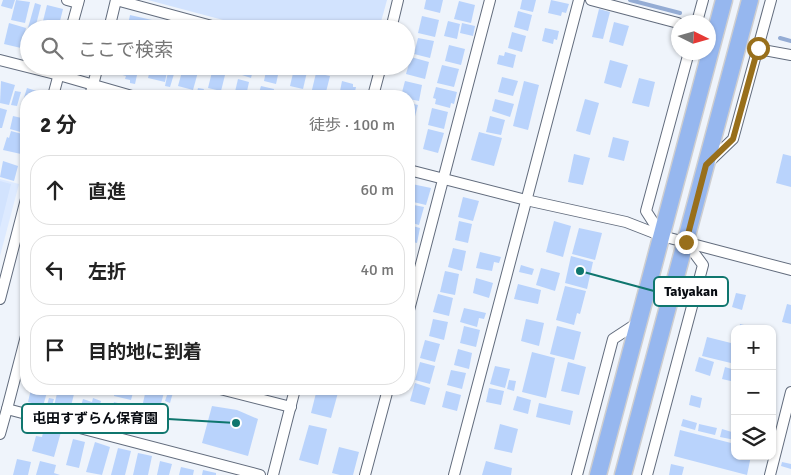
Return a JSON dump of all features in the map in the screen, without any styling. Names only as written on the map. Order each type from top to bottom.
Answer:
[{"type":"main road","points":[[598,475],[724,0]]},
{"type":"main road","points":[[623,475],[750,0]]},
{"type":"street","points":[[67,0],[78,2],[73,20]]},
{"type":"street","points":[[110,20],[116,0],[190,20]]},
{"type":"street","points":[[393,20],[398,0]]},
{"type":"street","points":[[415,288],[490,0]]},
{"type":"street","points":[[454,475],[579,0]]},
{"type":"street","points":[[591,0],[671,22]]},
{"type":"street","points":[[699,15],[703,0]]},
{"type":"street","points":[[706,165],[733,139],[771,0]]},
{"type":"street","points":[[758,48],[791,55]]},
{"type":"street","points":[[0,60],[20,64]]},
{"type":"street","points":[[662,236],[646,211],[686,60]]},
{"type":"street","points":[[55,90],[59,75]]},
{"type":"street","points":[[70,75],[111,90]]},
{"type":"street","points":[[92,90],[96,75]]},
{"type":"street","points":[[374,90],[378,75]]},
{"type":"street","points":[[415,172],[526,200],[626,222],[662,236],[791,270]]},
{"type":"street","points":[[0,299],[20,222]]},
{"type":"street","points":[[647,475],[703,265],[686,242]]},
{"type":"street","points":[[577,475],[613,339],[639,322]]},
{"type":"street","points":[[0,434],[20,360]]},
{"type":"street","points":[[770,475],[791,392]]},
{"type":"street","points":[[244,395],[291,407]]},
{"type":"street","points":[[272,475],[294,395]]},
{"type":"street","points":[[365,475],[386,395]]},
{"type":"street","points":[[7,408],[260,475]]},
{"type":"shaded area","points":[[148,0],[387,0],[381,20],[223,20]]},
{"type":"shaded area","points":[[0,179],[19,184],[0,256]]},
{"type":"shaded area","points":[[0,181],[11,184],[0,228]]},
{"type":"building","points":[[3,0],[15,0],[12,9],[1,6]]},
{"type":"building","points":[[16,0],[30,2],[26,20],[20,20],[20,22],[11,20]]},
{"type":"building","points":[[426,0],[443,0],[440,13],[424,9]]},
{"type":"building","points":[[522,0],[536,0],[533,12],[520,9]]},
{"type":"building","points":[[551,0],[569,4],[566,13],[562,12],[561,16],[548,13]]},
{"type":"building","points":[[459,1],[475,5],[471,23],[454,19]]},
{"type":"building","points":[[35,3],[41,5],[37,20],[30,20]]},
{"type":"building","points":[[47,5],[63,9],[60,20],[43,20]]},
{"type":"building","points":[[599,9],[610,12],[603,39],[592,37]]},
{"type":"building","points":[[518,11],[532,15],[528,31],[514,27]]},
{"type":"building","points":[[130,15],[152,20],[129,20]]},
{"type":"building","points":[[422,16],[439,20],[435,37],[418,33]]},
{"type":"building","points":[[448,21],[460,24],[457,39],[444,36]]},
{"type":"building","points":[[614,22],[629,26],[623,46],[609,42]]},
{"type":"building","points":[[9,23],[20,26],[20,48],[4,44]]},
{"type":"building","points":[[462,23],[475,26],[473,36],[460,33]]},
{"type":"building","points":[[545,28],[559,31],[557,40],[554,39],[553,44],[542,41]]},
{"type":"building","points":[[512,32],[526,36],[522,52],[508,48]]},
{"type":"building","points":[[418,38],[434,41],[430,58],[415,54]]},
{"type":"building","points":[[449,45],[465,49],[461,65],[445,61]]},
{"type":"building","points":[[505,52],[516,55],[513,68],[497,64],[499,55],[504,56]]},
{"type":"building","points":[[415,58],[429,62],[425,79],[410,75],[415,75]]},
{"type":"building","points":[[610,60],[628,65],[621,88],[604,83]]},
{"type":"building","points":[[442,65],[459,69],[454,87],[437,83]]},
{"type":"building","points":[[122,75],[137,75],[135,84],[125,79],[126,76]]},
{"type":"building","points":[[149,75],[166,75],[165,82],[148,78]]},
{"type":"building","points":[[167,75],[174,75],[170,87],[165,86]]},
{"type":"building","points":[[181,75],[197,75],[193,90],[178,86]]},
{"type":"building","points":[[211,75],[225,75],[221,90],[208,88]]},
{"type":"building","points":[[265,75],[278,75],[276,84],[264,81]]},
{"type":"building","points":[[293,75],[306,75],[303,89],[290,86]]},
{"type":"building","points":[[316,75],[330,76],[326,90],[312,90]]},
{"type":"building","points":[[502,77],[518,81],[513,96],[498,92]]},
{"type":"building","points":[[639,78],[655,82],[649,107],[632,103]]},
{"type":"building","points":[[238,79],[249,82],[247,90],[235,90]]},
{"type":"building","points":[[1,81],[15,85],[9,105],[0,103]]},
{"type":"building","points":[[342,81],[353,84],[353,87],[356,87],[355,90],[340,90]]},
{"type":"building","points":[[405,81],[422,85],[419,101],[415,100],[415,90],[403,90]]},
{"type":"building","points":[[524,81],[539,85],[528,130],[513,126]]},
{"type":"building","points":[[261,86],[274,89],[274,90],[260,90]]},
{"type":"building","points":[[436,87],[457,92],[454,104],[451,103],[450,108],[435,104],[436,99],[433,98]]},
{"type":"building","points":[[15,91],[20,92],[17,106],[11,105]]},
{"type":"building","points":[[495,99],[514,104],[510,117],[492,111]]},
{"type":"building","points":[[585,99],[599,103],[590,135],[576,131]]},
{"type":"building","points":[[415,104],[418,105],[415,116]]},
{"type":"building","points":[[0,108],[7,110],[2,128],[0,128]]},
{"type":"building","points":[[432,108],[448,112],[444,129],[428,125]]},
{"type":"building","points":[[13,116],[20,118],[20,132],[10,129]]},
{"type":"building","points":[[490,116],[505,120],[501,135],[486,132]]},
{"type":"building","points":[[428,129],[444,133],[438,153],[423,149]]},
{"type":"building","points":[[11,131],[20,133],[20,154],[3,150],[7,137],[9,138]]},
{"type":"building","points":[[479,132],[502,138],[494,166],[471,160]]},
{"type":"building","points":[[613,137],[629,141],[624,161],[608,157]]},
{"type":"building","points":[[574,154],[590,158],[583,185],[568,182]]},
{"type":"building","points":[[783,154],[791,156],[791,187],[776,183]]},
{"type":"building","points":[[3,161],[18,166],[14,181],[0,177]]},
{"type":"building","points":[[415,185],[431,188],[426,205],[415,202]]},
{"type":"building","points":[[463,197],[479,201],[473,221],[458,217]]},
{"type":"building","points":[[415,205],[424,207],[419,225],[415,224]]},
{"type":"building","points":[[459,221],[472,224],[468,243],[455,240]]},
{"type":"building","points":[[554,221],[571,226],[563,257],[546,252]]},
{"type":"building","points":[[415,227],[420,228],[417,243],[415,242]]},
{"type":"building","points":[[579,228],[602,233],[595,260],[572,254]]},
{"type":"building","points":[[453,248],[466,251],[462,271],[448,267]]},
{"type":"building","points":[[480,252],[501,257],[499,263],[494,262],[492,271],[476,268]]},
{"type":"building","points":[[571,256],[593,262],[587,289],[565,283]]},
{"type":"building","points":[[521,265],[534,269],[532,275],[519,272]]},
{"type":"building","points":[[541,268],[560,273],[555,291],[536,285]]},
{"type":"building","points":[[445,271],[459,274],[455,295],[440,292]]},
{"type":"building","points":[[476,278],[493,283],[489,298],[473,293]]},
{"type":"building","points":[[518,284],[541,290],[538,304],[514,299]]},
{"type":"building","points":[[565,286],[586,291],[580,314],[577,313],[574,325],[556,320]]},
{"type":"building","points":[[736,293],[746,295],[742,310],[732,307]]},
{"type":"building","points":[[438,294],[453,298],[449,316],[433,312]]},
{"type":"building","points":[[787,304],[791,305],[791,324],[782,322]]},
{"type":"building","points":[[464,308],[486,313],[484,319],[479,318],[477,327],[460,322]]},
{"type":"building","points":[[433,319],[448,322],[444,340],[429,336]]},
{"type":"building","points":[[526,319],[544,323],[539,346],[521,341]]},
{"type":"building","points":[[464,326],[480,330],[476,347],[460,343]]},
{"type":"building","points":[[557,326],[581,332],[574,360],[550,354]]},
{"type":"building","points":[[707,337],[731,343],[731,363],[702,356]]},
{"type":"building","points":[[425,340],[440,344],[435,362],[420,358]]},
{"type":"building","points":[[458,349],[472,353],[469,369],[454,365]]},
{"type":"building","points":[[532,352],[555,358],[546,398],[522,392]]},
{"type":"building","points":[[699,357],[714,362],[710,376],[695,371]]},
{"type":"building","points":[[420,362],[435,366],[430,384],[415,380]]},
{"type":"building","points":[[568,362],[586,367],[579,395],[561,391]]},
{"type":"building","points":[[495,366],[510,369],[505,388],[490,384]]},
{"type":"building","points":[[725,367],[731,369],[731,381],[722,379]]},
{"type":"building","points":[[451,370],[466,373],[462,389],[447,385]]},
{"type":"building","points":[[509,380],[516,381],[514,391],[507,389]]},
{"type":"building","points":[[415,383],[430,388],[425,405],[410,401],[412,395],[415,395]]},
{"type":"building","points":[[489,388],[504,391],[501,405],[486,402]]},
{"type":"building","points":[[446,391],[461,395],[457,411],[442,407]]},
{"type":"building","points":[[30,395],[46,395],[43,406],[28,402]]},
{"type":"building","points":[[57,395],[74,395],[70,410],[54,406]]},
{"type":"building","points":[[114,395],[132,395],[131,400]]},
{"type":"building","points":[[145,395],[163,395],[160,407],[143,403]]},
{"type":"building","points":[[167,395],[172,395],[170,403],[165,401]]},
{"type":"building","points":[[316,395],[337,395],[331,418],[311,413]]},
{"type":"building","points":[[691,395],[702,398],[700,408],[689,405]]},
{"type":"building","points":[[517,396],[531,400],[528,414],[513,410]]},
{"type":"building","points":[[49,398],[54,399],[51,409],[46,408]]},
{"type":"building","points":[[93,398],[101,401],[96,420],[79,413],[83,399],[92,402]]},
{"type":"building","points":[[114,402],[129,406],[124,426],[109,422]]},
{"type":"building","points":[[539,403],[573,411],[570,425],[536,417]]},
{"type":"building","points":[[212,406],[237,410],[258,419],[248,456],[202,443]]},
{"type":"building","points":[[683,419],[697,423],[695,430],[681,426]]},
{"type":"building","points":[[500,424],[518,429],[512,453],[494,449]]},
{"type":"building","points":[[699,424],[717,428],[715,435],[698,431]]},
{"type":"building","points":[[309,425],[327,429],[318,465],[299,460]]},
{"type":"building","points":[[44,428],[61,432],[54,457],[32,451],[36,436],[42,437]]},
{"type":"building","points":[[722,429],[731,432],[731,439],[720,437]]},
{"type":"building","points":[[680,430],[731,443],[731,460],[750,460],[747,475],[674,456]]},
{"type":"building","points":[[73,439],[85,442],[79,468],[66,465]]},
{"type":"building","points":[[95,442],[110,447],[102,475],[86,472]]},
{"type":"building","points":[[339,447],[359,452],[353,475],[332,473]]},
{"type":"building","points":[[118,448],[131,451],[125,475],[111,475]]},
{"type":"building","points":[[138,453],[152,456],[148,475],[133,475]]},
{"type":"building","points":[[17,459],[31,462],[28,475],[13,475]]},
{"type":"building","points":[[40,461],[56,465],[54,473],[60,475],[36,475]]},
{"type":"building","points":[[160,461],[172,464],[169,475],[157,475]]},
{"type":"building","points":[[486,461],[512,468],[511,475],[482,475]]},
{"type":"building","points":[[782,462],[791,464],[791,469],[781,466]]},
{"type":"building","points":[[671,464],[684,467],[682,475],[669,475]]},
{"type":"building","points":[[181,467],[194,470],[193,475],[179,475]]},
{"type":"building","points":[[203,470],[216,473],[216,475],[202,475]]},
{"type":"waterway","points":[[630,0],[680,13]]},
{"type":"waterway","points":[[780,38],[791,41]]},
{"type":"place","name":"Taiyakan","points":[[580,271]]},
{"type":"place","name":"屯田すずらん保育園","points":[[236,423]]},
{"type":"route","points":[[686,242],[706,165],[733,139],[758,48]]}]
